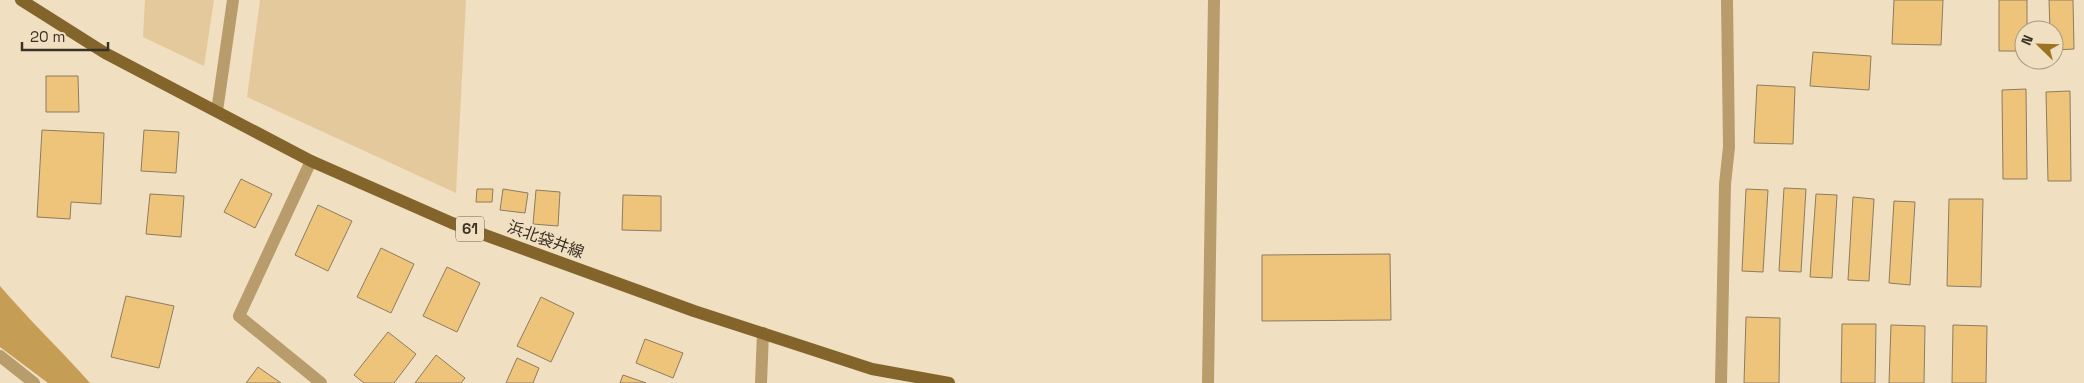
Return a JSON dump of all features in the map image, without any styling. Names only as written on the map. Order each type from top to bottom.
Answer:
[{"type":"main road","name":"浜北袋井線","points":[[21,0],[105,52],[311,162],[452,222],[694,311],[872,369],[950,383]]},
{"type":"street","points":[[217,111],[233,0]]},
{"type":"street","points":[[1208,383],[1214,0]]},
{"type":"street","points":[[1721,383],[1725,184],[1728,147],[1727,0]]},
{"type":"street","points":[[311,162],[239,316],[321,383]]},
{"type":"street","points":[[761,383],[763,333]]},
{"type":"street","points":[[0,356],[34,383]]},
{"type":"shaded area","points":[[145,0],[214,0],[204,66],[143,37]]},
{"type":"shaded area","points":[[260,0],[466,0],[456,193],[247,97]]},
{"type":"shaded area","points":[[0,286],[90,383],[48,383],[0,347]]},
{"type":"building","points":[[1894,0],[1943,0],[1941,45],[1892,44]]},
{"type":"building","points":[[1999,0],[2027,0],[2027,20],[2014,20],[2014,51],[1999,51]]},
{"type":"building","points":[[2049,0],[2073,0],[2074,49],[2064,50],[2064,20],[2050,20]]},
{"type":"building","points":[[1813,52],[1871,56],[1869,90],[1810,86]]},
{"type":"building","points":[[46,76],[78,76],[79,112],[46,112]]},
{"type":"building","points":[[1757,85],[1795,87],[1793,144],[1754,143]]},
{"type":"building","points":[[2026,89],[2027,179],[2003,179],[2002,90]]},
{"type":"building","points":[[2070,91],[2071,181],[2048,181],[2046,92]]},
{"type":"building","points":[[42,130],[104,133],[101,204],[71,202],[70,219],[37,217]]},
{"type":"building","points":[[144,130],[179,132],[176,173],[141,171]]},
{"type":"building","points":[[241,179],[272,194],[255,228],[224,212]]},
{"type":"building","points":[[1784,188],[1806,189],[1801,272],[1779,271]]},
{"type":"building","points":[[477,189],[493,189],[492,202],[476,202]]},
{"type":"building","points":[[503,189],[528,193],[525,213],[500,210]]},
{"type":"building","points":[[1746,189],[1768,190],[1763,272],[1742,271]]},
{"type":"building","points":[[536,190],[560,192],[558,226],[533,224]]},
{"type":"building","points":[[150,194],[184,196],[181,237],[146,234]]},
{"type":"building","points":[[1816,194],[1837,195],[1832,278],[1810,277]]},
{"type":"building","points":[[623,195],[661,196],[661,231],[622,230]]},
{"type":"building","points":[[1853,197],[1874,199],[1869,281],[1848,280]]},
{"type":"building","points":[[1949,199],[1983,199],[1981,287],[1947,286]]},
{"type":"building","points":[[1894,201],[1915,202],[1910,285],[1889,283]]},
{"type":"building","points":[[318,205],[352,221],[328,271],[295,255]]},
{"type":"building","points":[[381,248],[414,264],[391,313],[357,297]]},
{"type":"building","points":[[1390,254],[1391,320],[1262,321],[1262,255]]},
{"type":"building","points":[[447,267],[480,283],[457,332],[423,316]]},
{"type":"building","points":[[126,296],[174,306],[159,368],[111,357]]},
{"type":"building","points":[[541,297],[574,313],[551,362],[517,346]]},
{"type":"building","points":[[1746,317],[1780,318],[1779,383],[1744,383]]},
{"type":"building","points":[[1842,324],[1876,324],[1875,383],[1841,383]]},
{"type":"building","points":[[1891,325],[1925,326],[1924,383],[1889,383]]},
{"type":"building","points":[[1953,325],[1987,326],[1986,383],[1952,383]]},
{"type":"building","points":[[388,332],[416,354],[394,383],[364,383],[354,375]]},
{"type":"building","points":[[645,339],[683,353],[673,378],[636,363]]},
{"type":"building","points":[[436,355],[465,378],[461,383],[415,383]]},
{"type":"building","points":[[517,358],[539,368],[533,383],[506,383]]},
{"type":"building","points":[[258,367],[281,383],[246,383]]},
{"type":"building","points":[[623,375],[646,383],[620,383]]}]
